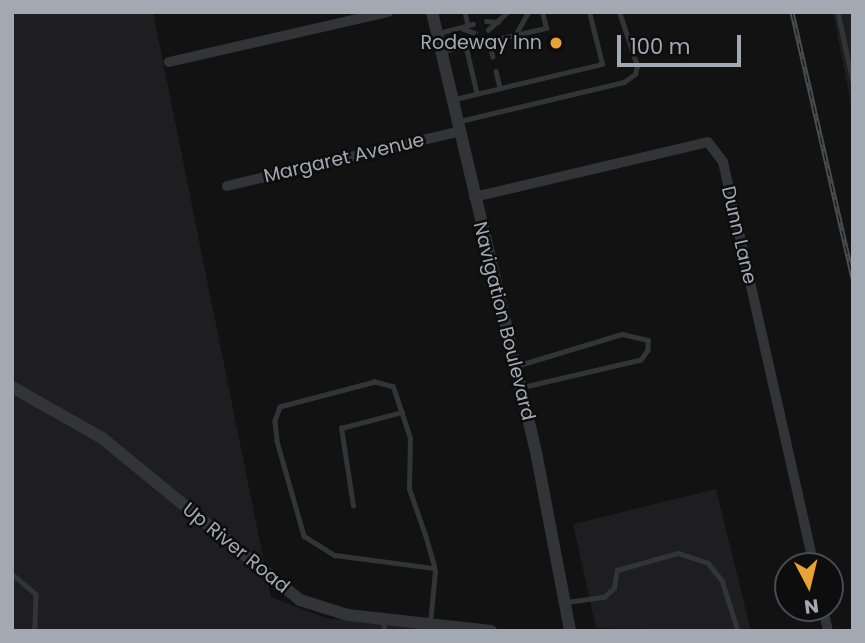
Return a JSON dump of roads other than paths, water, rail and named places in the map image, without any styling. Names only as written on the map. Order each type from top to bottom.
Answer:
[{"type":"street","points":[[169,62],[388,12]]},
{"type":"street","name":"Navigation Boulevard","points":[[432,12],[520,388],[570,631]]},
{"type":"street","name":"Margaret Avenue","points":[[227,186],[460,126]]},
{"type":"street","name":"Dunn Lane","points":[[474,197],[708,142],[723,162],[811,552]]},
{"type":"street","name":"Up River Road","points":[[12,387],[102,438],[300,600],[384,625],[429,624],[491,631]]},
{"type":"lane","points":[[438,34],[463,29],[470,24],[466,12]]},
{"type":"lane","points":[[488,30],[507,12]]},
{"type":"lane","points":[[515,35],[527,12]]},
{"type":"lane","points":[[442,51],[546,28],[542,12]]},
{"type":"lane","points":[[454,99],[602,64],[589,12]]},
{"type":"lane","points":[[460,126],[624,82],[635,74],[637,66],[619,12]]},
{"type":"lane","points":[[838,12],[853,82]]},
{"type":"lane","points":[[486,21],[498,22]]},
{"type":"lane","points":[[463,29],[475,33]]},
{"type":"lane","points":[[489,41],[493,57]]},
{"type":"lane","points":[[466,46],[477,93]]},
{"type":"lane","points":[[496,71],[500,87]]},
{"type":"lane","points":[[515,366],[622,334],[648,340],[648,350],[641,360],[520,388]]},
{"type":"lane","points":[[429,624],[434,568],[409,489],[411,438],[393,387],[381,382],[362,384],[280,407],[275,421],[277,441],[299,530],[319,549],[335,555],[434,568]]},
{"type":"lane","points":[[353,506],[341,428],[402,412]]},
{"type":"lane","points":[[565,603],[604,597],[614,588],[617,570],[678,553],[708,563],[722,580],[738,631]]},
{"type":"lane","points":[[12,574],[36,594],[35,631]]},
{"type":"railway","points":[[792,12],[853,278]]},
{"type":"place","name":"Rodeway Inn","points":[[556,43]]}]
